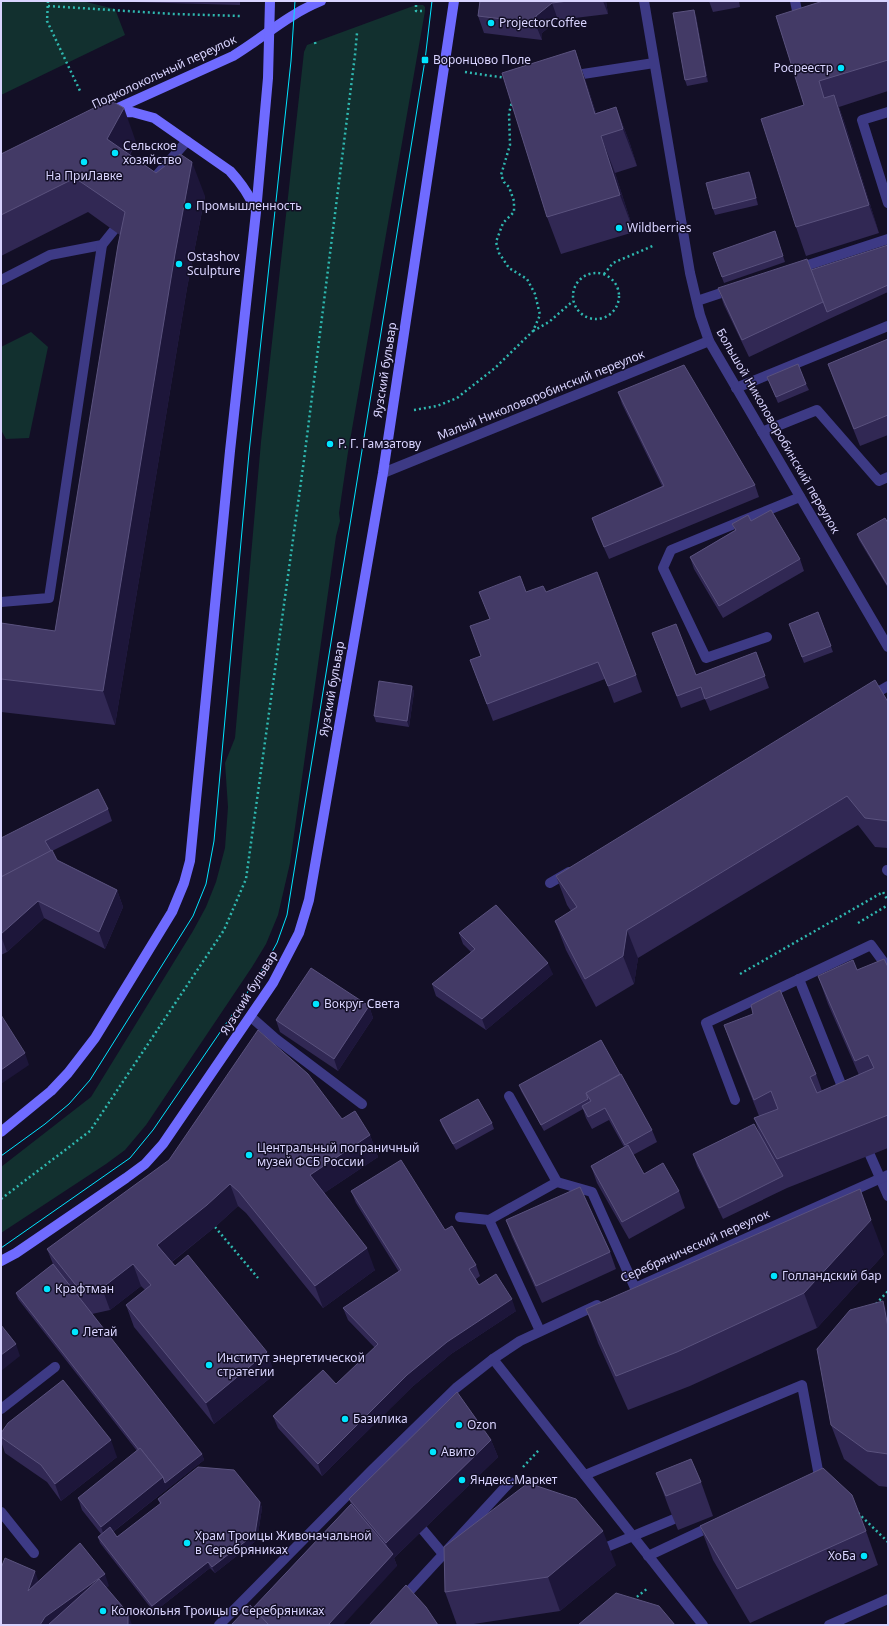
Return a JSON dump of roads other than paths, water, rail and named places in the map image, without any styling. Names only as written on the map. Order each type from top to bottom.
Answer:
[{"type":"main road","points":[[1,1132],[51,1091],[68,1073],[94,1038],[172,912],[184,883],[190,861],[194,833],[230,451],[256,212],[268,78],[270,1]]},
{"type":"main road","name":"Подколокольный переулок","points":[[187,141],[154,118],[132,112],[102,115],[232,56],[252,44],[270,29],[294,13],[321,1]]},
{"type":"main road","name":"Яузский бульвар","points":[[1,1261],[16,1253],[145,1164],[163,1144],[251,1017],[273,983],[299,933],[309,900],[383,473],[454,1]]},
{"type":"main road","points":[[187,141],[230,171],[240,182],[249,196],[256,212]]},
{"type":"street","name":"Большой Николоворобинский переулок","points":[[644,1],[690,273],[709,341],[888,648]]},
{"type":"street","points":[[795,1],[799,20],[813,16]]},
{"type":"street","points":[[561,77],[654,63]]},
{"type":"street","points":[[888,112],[862,120],[888,203]]},
{"type":"street","points":[[149,184],[187,141]]},
{"type":"street","points":[[1,602],[49,598],[102,245],[114,230]]},
{"type":"street","points":[[788,271],[888,239]]},
{"type":"street","points":[[1,280],[50,255],[102,245]]},
{"type":"street","points":[[697,301],[743,286]]},
{"type":"street","points":[[736,388],[888,326]]},
{"type":"street","name":"Малый Николоворобинский переулок","points":[[383,473],[709,341]]},
{"type":"street","points":[[762,432],[816,410],[879,481],[888,477]]},
{"type":"street","points":[[767,637],[706,658],[663,568],[671,550],[800,497]]},
{"type":"street","points":[[863,701],[888,686]]},
{"type":"street","points":[[550,883],[577,868]]},
{"type":"street","points":[[734,1100],[706,1023],[871,945],[888,968]]},
{"type":"street","points":[[799,979],[849,1104]]},
{"type":"street","points":[[251,1017],[276,1039],[362,1104]]},
{"type":"street","points":[[460,1217],[489,1220],[557,1182],[509,1096]]},
{"type":"street","points":[[870,1155],[884,1177],[888,1196]]},
{"type":"street","name":"Серебрянический переулок","points":[[557,1182],[592,1192],[632,1289],[884,1177]]},
{"type":"street","points":[[489,1220],[540,1331]]},
{"type":"street","points":[[219,1625],[372,1470],[456,1388],[520,1342],[540,1331],[608,1300]]},
{"type":"street","points":[[493,1360],[703,1625]]},
{"type":"street","points":[[1,1409],[55,1367]]},
{"type":"street","points":[[585,1475],[802,1385],[819,1476],[805,1483]]},
{"type":"street","points":[[372,1470],[379,1478]]},
{"type":"street","points":[[393,1608],[510,1482]]},
{"type":"street","points":[[1,1512],[34,1553]]},
{"type":"street","points":[[602,1549],[674,1519]]},
{"type":"street","points":[[648,1556],[721,1522]]},
{"type":"street","points":[[423,1530],[443,1554]]},
{"type":"street","points":[[829,1625],[888,1599]]},
{"type":"tram line","points":[[1,1156],[45,1124],[69,1104],[90,1080],[193,916],[206,884],[214,841],[249,453],[291,61],[295,1]]},
{"type":"tram line","points":[[1,1248],[130,1158],[153,1130],[258,977],[277,943],[287,915],[425,60],[432,1]]},
{"type":"place","name":"ProjectorCoffee","points":[[491,23]]},
{"type":"place","name":"Воронцово Поле","points":[[425,60]]},
{"type":"place","name":"Росреестр","points":[[841,68]]},
{"type":"place","name":"Сельское хозяйство","points":[[115,153]]},
{"type":"place","name":"На ПриЛавке","points":[[84,162]]},
{"type":"place","name":"Промышленность","points":[[188,206]]},
{"type":"place","name":"Wildberries","points":[[619,228]]},
{"type":"place","name":"Ostashov Sculpture","points":[[179,264]]},
{"type":"place","name":"Р. Г. Гамзатову","points":[[330,444]]},
{"type":"place","name":"Вокруг Света","points":[[316,1004]]},
{"type":"place","name":"Центральный пограничный музей ФСБ России","points":[[249,1155]]},
{"type":"place","name":"Голландский бар","points":[[774,1276]]},
{"type":"place","name":"Крафтман","points":[[47,1289]]},
{"type":"place","name":"Летай","points":[[75,1332]]},
{"type":"place","name":"Институт энергетической стратегии","points":[[209,1365]]},
{"type":"place","name":"Базилика","points":[[345,1419]]},
{"type":"place","name":"Ozon","points":[[459,1425]]},
{"type":"place","name":"Авито","points":[[433,1452]]},
{"type":"place","name":"Яндекс.Маркет","points":[[462,1480]]},
{"type":"place","name":"Храм Троицы Живоначальной в Серебряниках","points":[[187,1543]]},
{"type":"place","name":"ХоБа","points":[[864,1556]]},
{"type":"place","name":"Колокольня Троицы в Серебряниках","points":[[103,1611]]}]
